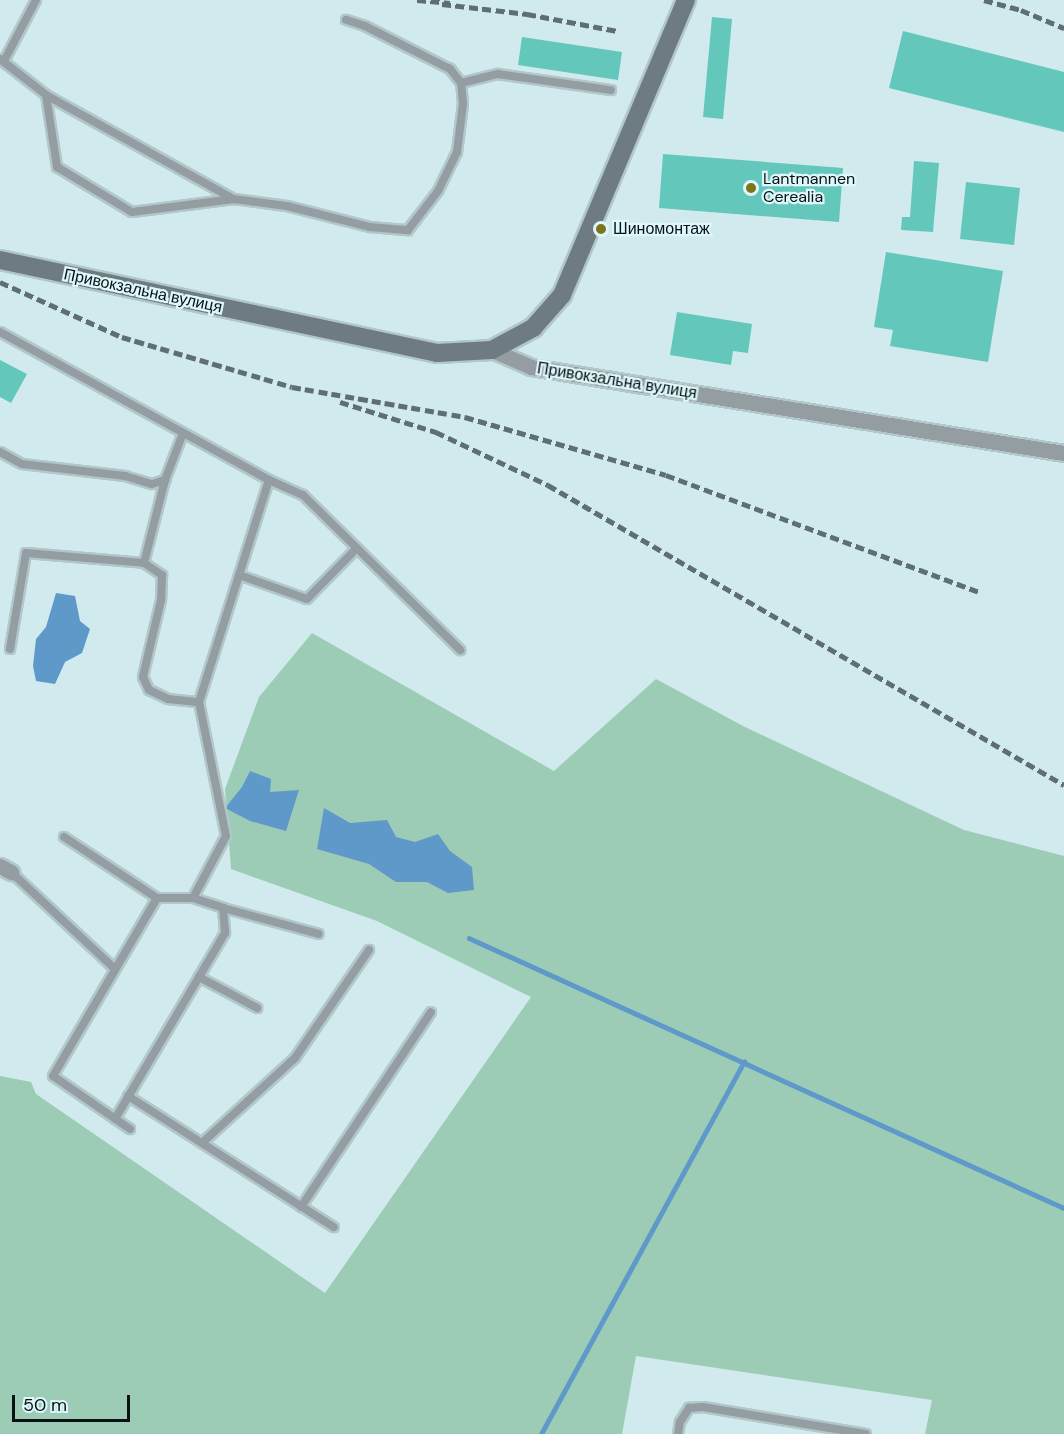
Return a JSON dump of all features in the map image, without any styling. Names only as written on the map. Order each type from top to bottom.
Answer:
[{"type":"main road","points":[[492,350],[533,328],[562,295],[686,0]]},
{"type":"main road","name":"Привокзальна вулиця","points":[[0,260],[437,353],[492,350]]},
{"type":"street","name":"Привокзальна вулиця","points":[[492,350],[531,367],[1064,453]]},
{"type":"lane","points":[[36,0],[2,60],[46,95],[234,199]]},
{"type":"lane","points":[[46,95],[57,167],[132,212],[234,199],[287,206],[370,227],[408,230],[438,190],[456,152],[463,104],[461,83],[450,69],[365,26],[346,20]]},
{"type":"lane","points":[[461,83],[498,74],[611,90]]},
{"type":"lane","points":[[0,332],[269,480],[303,495],[460,650]]},
{"type":"lane","points":[[144,562],[165,480],[183,433]]},
{"type":"lane","points":[[0,452],[22,464],[124,476],[152,484],[165,480]]},
{"type":"lane","points":[[194,898],[226,836],[199,702],[269,480]]},
{"type":"lane","points":[[239,575],[307,599],[357,548]]},
{"type":"lane","points":[[10,649],[26,553],[144,562],[162,574],[161,600],[142,676],[149,690],[168,699],[199,702]]},
{"type":"lane","points":[[64,837],[157,898],[194,898],[319,934]]},
{"type":"lane","points":[[5,869],[115,969]]},
{"type":"lane","points":[[130,1129],[53,1076],[157,898]]},
{"type":"lane","points":[[115,1119],[225,933],[224,908]]},
{"type":"lane","points":[[201,1143],[295,1059],[369,951]]},
{"type":"lane","points":[[199,977],[257,1008]]},
{"type":"lane","points":[[301,1207],[431,1012]]},
{"type":"lane","points":[[128,1096],[334,1227]]},
{"type":"lane","points":[[678,1434],[680,1422],[689,1408],[703,1407],[866,1434]]},
{"type":"green space","points":[[312,633],[554,771],[656,679],[743,726],[964,830],[1064,856],[1064,1434],[925,1434],[932,1400],[636,1356],[622,1434],[0,1434],[0,1076],[31,1082],[36,1094],[325,1293],[531,997],[377,921],[231,869],[225,789],[259,697]]},
{"type":"water","points":[[56,593],[75,596],[80,621],[90,629],[82,653],[65,662],[55,684],[36,681],[33,666],[36,639],[46,627]]},
{"type":"water","points":[[250,771],[271,779],[270,792],[299,790],[286,831],[250,821],[225,808],[242,787]]},
{"type":"water","points":[[324,808],[350,823],[387,820],[396,837],[415,842],[438,834],[450,851],[472,867],[474,890],[448,893],[427,882],[396,882],[369,864],[317,849]]},
{"type":"building","points":[[712,17],[732,19],[723,119],[703,117]]},
{"type":"building","points":[[903,31],[1064,72],[1064,132],[889,88]]},
{"type":"building","points":[[522,37],[622,52],[618,80],[518,65]]},
{"type":"building","name":"Lantmannen Cerealia","points":[[663,154],[843,168],[839,222],[659,208]]},
{"type":"building","points":[[914,161],[939,163],[933,232],[901,230],[902,217],[910,217]]},
{"type":"building","points":[[966,182],[1020,188],[1014,245],[960,239]]},
{"type":"building","points":[[886,252],[1003,271],[988,362],[890,346],[893,330],[874,327]]},
{"type":"building","points":[[677,312],[752,324],[748,353],[733,351],[731,365],[670,355]]},
{"type":"building","points":[[0,360],[27,374],[11,403],[0,397]]},
{"type":"waterway","points":[[469,938],[1064,1208]]},
{"type":"waterway","points":[[541,1434],[744,1062]]},
{"type":"railway","points":[[417,0],[450,3]]},
{"type":"railway","points":[[984,0],[1021,10],[1064,28]]},
{"type":"railway","points":[[442,4],[527,14],[617,31]]},
{"type":"railway","points":[[0,282],[122,337],[292,387],[465,417],[666,475],[979,592]]},
{"type":"railway","points":[[340,402],[436,432],[548,485],[1064,785]]},
{"type":"place","name":"Lantmannen Cerealia","points":[[751,188]]},
{"type":"place","name":"Шиномонтаж","points":[[601,229]]}]
